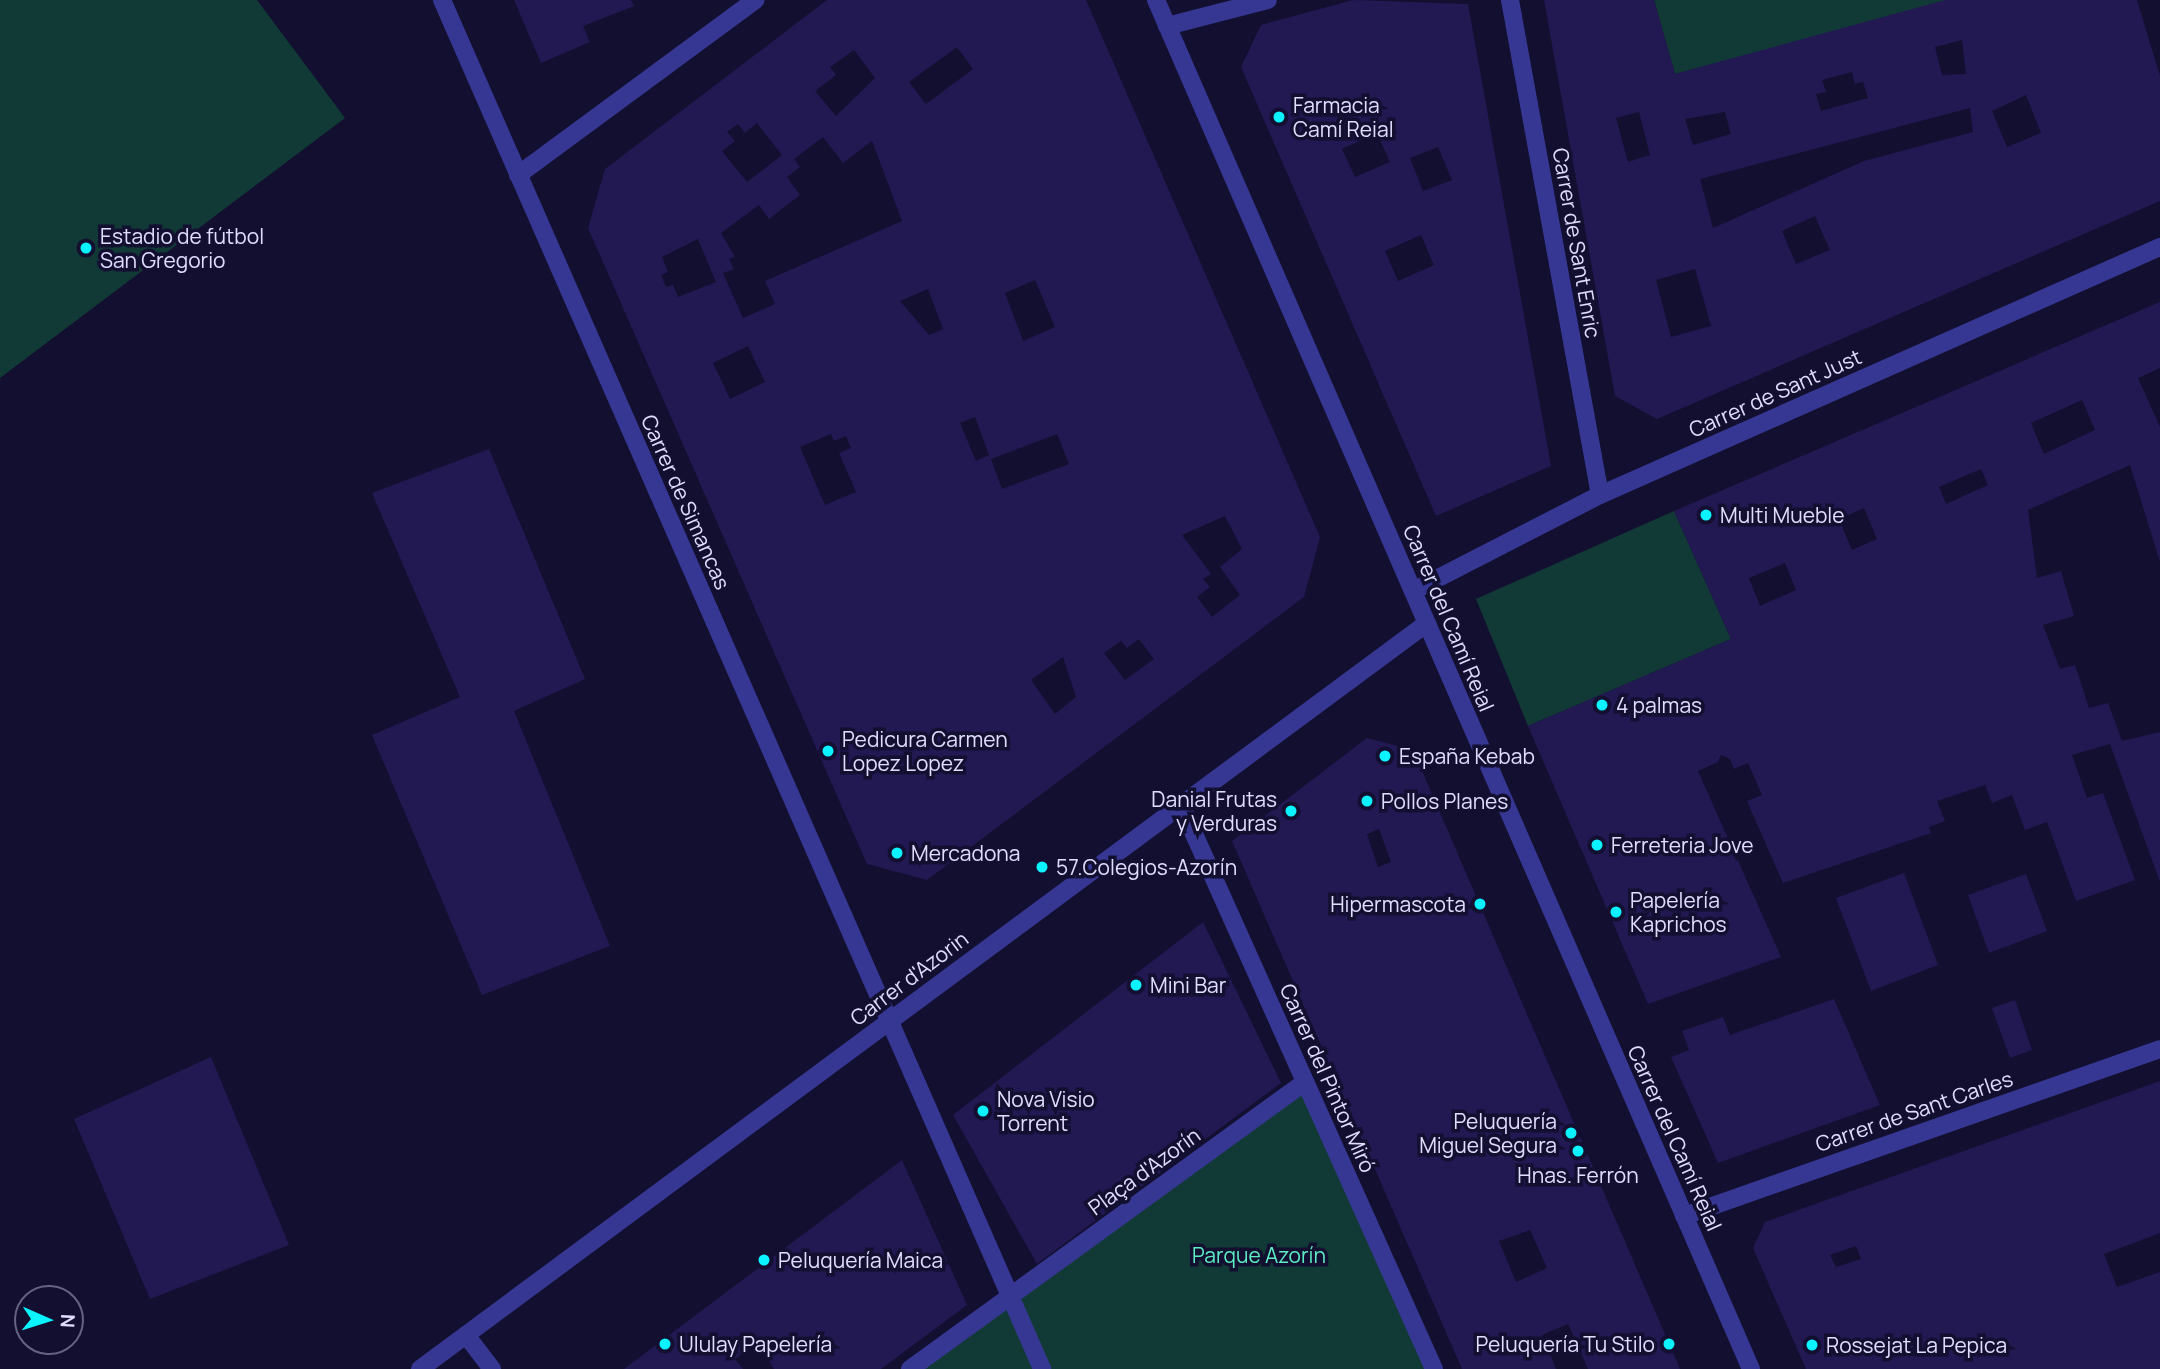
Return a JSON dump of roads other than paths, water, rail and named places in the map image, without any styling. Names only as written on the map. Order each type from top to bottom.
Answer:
[{"type":"street","name":"Carrer de Simancas","points":[[442,0],[889,1021]]},
{"type":"street","points":[[518,175],[755,0]]},
{"type":"street","name":"Carrer del Camí Reial","points":[[1156,0],[1751,1369]]},
{"type":"street","points":[[1167,26],[1268,0]]},
{"type":"street","name":"Carrer de Sant Enric","points":[[1510,0],[1600,495]]},
{"type":"street","name":"Carrer de Sant Just","points":[[1413,591],[1600,495],[2160,247]]},
{"type":"street","name":"Carrer d'Azorin","points":[[420,1369],[1427,623]]},
{"type":"street","name":"Carrer del Pintor Miró","points":[[1181,805],[1434,1369]]},
{"type":"street","points":[[889,1021],[1042,1369]]},
{"type":"street","name":"Carrer de Sant Carles","points":[[1684,1216],[2160,1049]]},
{"type":"street","name":"Plaça d'Azorín","points":[[910,1369],[1305,1082]]},
{"type":"street","points":[[466,1335],[492,1369]]},
{"type":"place","name":"Farmacia Camí Reial","points":[[1279,117]]},
{"type":"place","name":"Estadio de fútbol San Gregorio","points":[[86,248]]},
{"type":"place","name":"Multi Mueble","points":[[1706,515]]},
{"type":"place","name":"4 palmas","points":[[1602,705]]},
{"type":"place","name":"Pedicura Carmen Lopez Lopez","points":[[828,751]]},
{"type":"place","name":"España Kebab","points":[[1385,756]]},
{"type":"place","name":"Pollos Planes","points":[[1367,801]]},
{"type":"place","name":"Danial Frutas y Verduras","points":[[1291,811]]},
{"type":"place","name":"Ferreteria Jove","points":[[1597,845]]},
{"type":"place","name":"Mercadona","points":[[897,853]]},
{"type":"place","name":"57.Colegios-Azorín","points":[[1042,867]]},
{"type":"place","name":"Hipermascota","points":[[1480,904]]},
{"type":"place","name":"Papelería Kaprichos","points":[[1616,912]]},
{"type":"place","name":"Mini Bar","points":[[1136,985]]},
{"type":"place","name":"Nova Visio Torrent","points":[[983,1111]]},
{"type":"place","name":"Peluquería Miguel Segura","points":[[1571,1133]]},
{"type":"place","name":"Hnas. Ferrón","points":[[1578,1151]]},
{"type":"place","name":"Peluquería Maica","points":[[764,1260]]},
{"type":"place","name":"Ululay Papelería","points":[[665,1344]]},
{"type":"place","name":"Peluquería Tu Stilo","points":[[1669,1344]]},
{"type":"place","name":"Rossejat La Pepica","points":[[1812,1345]]},
{"type":"park label","name":"Parque Azorín","points":[[1259,1255]]}]
